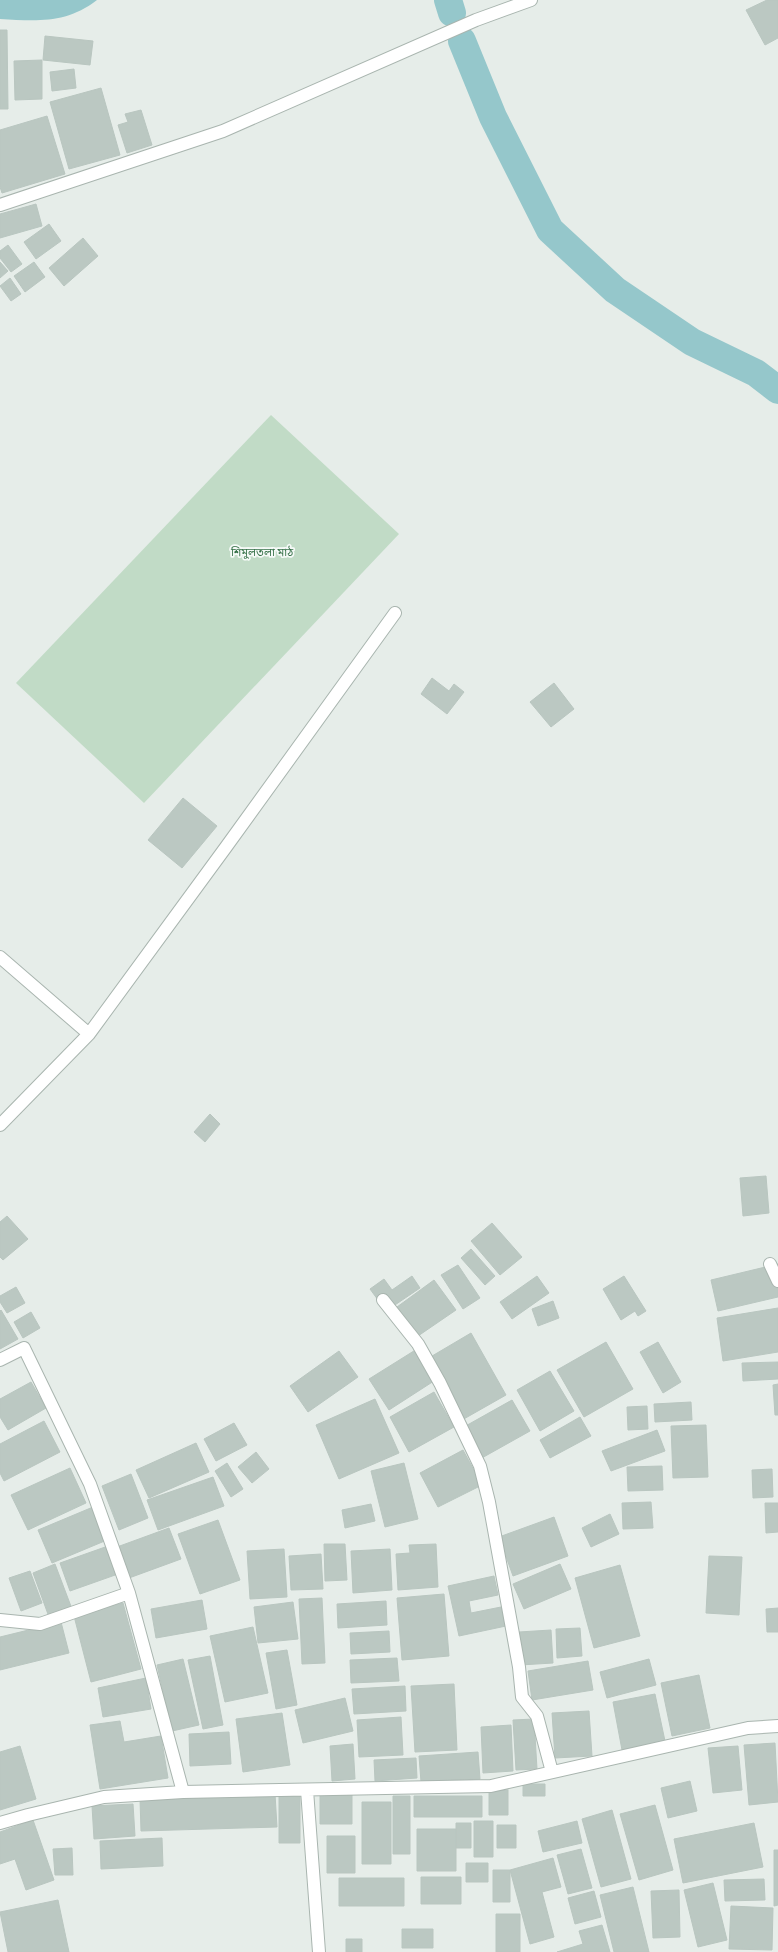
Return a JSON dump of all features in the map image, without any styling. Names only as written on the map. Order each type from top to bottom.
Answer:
[{"type":"street","points":[[0,205],[223,131],[476,20],[531,0]]},
{"type":"street","points":[[0,1124],[89,1034],[395,613]]},
{"type":"street","points":[[0,957],[89,1034]]},
{"type":"street","points":[[770,1264],[778,1281]]},
{"type":"street","points":[[383,1300],[418,1344],[440,1383],[480,1466],[489,1502],[519,1667],[522,1697],[537,1716],[552,1772]]},
{"type":"street","points":[[0,1360],[24,1348],[90,1484],[129,1593],[184,1792]]},
{"type":"street","points":[[0,1620],[40,1624],[129,1593]]},
{"type":"street","points":[[0,1823],[104,1797],[184,1792],[491,1786],[748,1728],[778,1726]]},
{"type":"street","points":[[307,1790],[319,1952]]},
{"type":"green space","name":"শিমুলতলা মাঠ","points":[[271,415],[399,534],[144,803],[16,683]]},
{"type":"water","points":[[0,0],[97,0],[85,8],[62,17],[26,20],[0,19]]},
{"type":"building","points":[[767,0],[778,0],[778,38],[765,45],[746,10]]},
{"type":"building","points":[[0,30],[7,30],[8,109],[0,109]]},
{"type":"building","points":[[45,36],[93,41],[90,65],[43,60]]},
{"type":"building","points":[[42,60],[42,99],[15,100],[14,61]]},
{"type":"building","points":[[74,69],[76,88],[52,91],[50,72]]},
{"type":"building","points":[[101,88],[120,155],[69,169],[50,102]]},
{"type":"building","points":[[141,110],[152,145],[127,153],[118,125],[128,122],[125,114]]},
{"type":"building","points":[[47,116],[65,174],[2,193],[0,187],[0,130]]},
{"type":"building","points":[[36,204],[42,226],[0,238],[0,214]]},
{"type":"building","points":[[49,224],[61,241],[36,259],[24,242]]},
{"type":"building","points":[[83,238],[98,256],[64,286],[49,268]]},
{"type":"building","points":[[8,245],[22,264],[11,272],[0,258],[0,251]]},
{"type":"building","points":[[0,262],[8,271],[0,278]]},
{"type":"building","points":[[34,262],[45,277],[25,292],[14,276]]},
{"type":"building","points":[[10,278],[21,294],[11,301],[0,286]]},
{"type":"building","points":[[432,678],[449,691],[454,684],[464,692],[447,714],[421,694]]},
{"type":"building","points":[[554,683],[574,709],[551,727],[530,702]]},
{"type":"building","points":[[183,798],[217,826],[182,868],[148,840]]},
{"type":"building","points":[[210,1114],[220,1124],[205,1142],[194,1132]]},
{"type":"building","points":[[766,1176],[769,1213],[743,1216],[740,1178]]},
{"type":"building","points":[[7,1216],[28,1239],[3,1260],[0,1257],[0,1222]]},
{"type":"building","points":[[492,1223],[522,1257],[500,1275],[471,1241]]},
{"type":"building","points":[[471,1249],[495,1276],[485,1285],[461,1258]]},
{"type":"building","points":[[778,1264],[778,1297],[718,1311],[711,1280]]},
{"type":"building","points":[[458,1265],[480,1298],[463,1309],[441,1275]]},
{"type":"building","points":[[412,1276],[420,1288],[386,1311],[370,1289],[384,1279],[392,1290]]},
{"type":"building","points":[[537,1276],[549,1293],[512,1319],[500,1302]]},
{"type":"building","points":[[624,1276],[646,1311],[638,1316],[635,1311],[621,1320],[603,1289]]},
{"type":"building","points":[[434,1280],[456,1310],[418,1336],[397,1307]]},
{"type":"building","points":[[16,1287],[25,1303],[7,1313],[0,1302],[0,1296]]},
{"type":"building","points":[[553,1301],[559,1318],[538,1326],[532,1309]]},
{"type":"building","points":[[778,1308],[778,1352],[723,1361],[717,1318]]},
{"type":"building","points":[[1,1310],[18,1339],[0,1349],[0,1311]]},
{"type":"building","points":[[31,1312],[40,1328],[23,1338],[14,1322]]},
{"type":"building","points":[[471,1333],[506,1395],[462,1420],[427,1359]]},
{"type":"building","points":[[606,1342],[633,1389],[584,1417],[557,1370]]},
{"type":"building","points":[[658,1342],[681,1382],[663,1393],[640,1352]]},
{"type":"building","points":[[417,1349],[437,1379],[389,1410],[369,1379]]},
{"type":"building","points":[[339,1351],[358,1377],[308,1412],[290,1386]]},
{"type":"building","points":[[778,1362],[778,1379],[743,1381],[742,1363]]},
{"type":"building","points":[[550,1371],[574,1411],[540,1431],[517,1390]]},
{"type":"building","points":[[31,1382],[46,1408],[8,1430],[0,1417],[0,1399]]},
{"type":"building","points":[[778,1384],[778,1415],[775,1415],[773,1385]]},
{"type":"building","points":[[434,1392],[454,1427],[409,1452],[390,1417]]},
{"type":"building","points":[[375,1399],[399,1453],[339,1479],[316,1425]]},
{"type":"building","points":[[512,1400],[530,1431],[480,1459],[462,1428]]},
{"type":"building","points":[[691,1402],[692,1420],[655,1422],[654,1404]]},
{"type":"building","points":[[647,1406],[648,1429],[628,1430],[627,1407]]},
{"type":"building","points":[[580,1417],[591,1436],[550,1458],[540,1440]]},
{"type":"building","points":[[44,1421],[60,1452],[4,1481],[0,1473],[0,1444]]},
{"type":"building","points":[[234,1423],[247,1445],[216,1461],[204,1439]]},
{"type":"building","points":[[706,1425],[708,1477],[673,1478],[671,1426]]},
{"type":"building","points":[[657,1430],[665,1451],[611,1471],[602,1451]]},
{"type":"building","points":[[196,1443],[209,1472],[149,1498],[136,1470]]},
{"type":"building","points":[[463,1450],[482,1485],[438,1507],[420,1473]]},
{"type":"building","points":[[256,1452],[269,1469],[252,1483],[238,1467]]},
{"type":"building","points":[[227,1463],[243,1489],[231,1497],[215,1471]]},
{"type":"building","points":[[404,1463],[418,1519],[385,1527],[371,1471]]},
{"type":"building","points":[[662,1466],[663,1490],[628,1491],[627,1467]]},
{"type":"building","points":[[70,1468],[86,1503],[28,1530],[11,1495]]},
{"type":"building","points":[[772,1469],[773,1497],[753,1498],[752,1470]]},
{"type":"building","points":[[131,1474],[148,1518],[119,1530],[102,1486]]},
{"type":"building","points":[[213,1477],[224,1506],[158,1530],[147,1500]]},
{"type":"building","points":[[651,1502],[653,1528],[623,1529],[622,1503]]},
{"type":"building","points":[[765,1503],[778,1503],[778,1532],[766,1533]]},
{"type":"building","points":[[371,1504],[375,1521],[345,1528],[342,1510]]},
{"type":"building","points":[[93,1507],[107,1540],[52,1563],[38,1530]]},
{"type":"building","points":[[610,1514],[619,1534],[591,1547],[582,1528]]},
{"type":"building","points":[[554,1517],[568,1556],[513,1576],[499,1537]]},
{"type":"building","points":[[218,1520],[240,1580],[200,1594],[178,1534]]},
{"type":"building","points":[[169,1528],[181,1559],[129,1578],[117,1547]]},
{"type":"building","points":[[324,1544],[345,1544],[347,1580],[325,1581]]},
{"type":"building","points":[[436,1544],[438,1587],[398,1590],[396,1554],[410,1553],[409,1545]]},
{"type":"building","points":[[108,1546],[118,1574],[70,1591],[60,1563]]},
{"type":"building","points":[[284,1549],[287,1597],[250,1599],[247,1551]]},
{"type":"building","points":[[390,1549],[392,1590],[353,1593],[351,1551]]},
{"type":"building","points":[[321,1554],[323,1589],[291,1590],[289,1556]]},
{"type":"building","points":[[709,1556],[742,1557],[739,1615],[706,1613]]},
{"type":"building","points":[[55,1564],[72,1609],[49,1617],[33,1573]]},
{"type":"building","points":[[560,1564],[571,1589],[524,1609],[513,1584]]},
{"type":"building","points":[[620,1565],[640,1636],[594,1648],[575,1578]]},
{"type":"building","points":[[30,1571],[42,1603],[21,1611],[9,1578]]},
{"type":"building","points":[[494,1576],[498,1595],[469,1601],[471,1613],[501,1607],[506,1626],[459,1636],[448,1586]]},
{"type":"building","points":[[444,1594],[449,1656],[402,1660],[397,1598]]},
{"type":"building","points":[[322,1598],[325,1663],[302,1664],[299,1599]]},
{"type":"building","points":[[202,1600],[207,1629],[156,1638],[151,1609]]},
{"type":"building","points":[[386,1601],[387,1625],[338,1628],[337,1604]]},
{"type":"building","points":[[293,1602],[298,1639],[258,1643],[254,1607]]},
{"type":"building","points":[[123,1603],[141,1669],[91,1682],[74,1616]]},
{"type":"building","points":[[778,1608],[778,1632],[767,1632],[766,1609]]},
{"type":"building","points":[[61,1622],[69,1653],[0,1670],[0,1637]]},
{"type":"building","points":[[253,1627],[268,1693],[225,1702],[210,1636]]},
{"type":"building","points":[[580,1628],[582,1656],[557,1658],[556,1629]]},
{"type":"building","points":[[551,1630],[553,1663],[520,1665],[519,1632]]},
{"type":"building","points":[[389,1631],[390,1652],[351,1654],[350,1633]]},
{"type":"building","points":[[287,1650],[297,1705],[276,1709],[266,1653]]},
{"type":"building","points":[[210,1656],[223,1725],[203,1729],[188,1660]]},
{"type":"building","points":[[397,1658],[399,1681],[351,1683],[350,1660]]},
{"type":"building","points":[[183,1659],[199,1725],[172,1731],[157,1665]]},
{"type":"building","points":[[649,1659],[656,1685],[607,1698],[600,1672]]},
{"type":"building","points":[[588,1661],[593,1690],[532,1700],[528,1671]]},
{"type":"building","points":[[699,1675],[710,1728],[672,1736],[661,1683]]},
{"type":"building","points":[[146,1678],[151,1709],[103,1717],[98,1688]]},
{"type":"building","points":[[454,1684],[457,1750],[415,1752],[411,1686]]},
{"type":"building","points":[[405,1686],[406,1711],[354,1714],[352,1689]]},
{"type":"building","points":[[655,1694],[665,1741],[622,1750],[613,1702]]},
{"type":"building","points":[[345,1698],[353,1731],[303,1743],[295,1710]]},
{"type":"building","points":[[589,1711],[592,1756],[555,1758],[552,1713]]},
{"type":"building","points":[[282,1713],[290,1765],[243,1772],[236,1719]]},
{"type":"building","points":[[401,1717],[403,1755],[359,1757],[357,1720]]},
{"type":"building","points":[[534,1719],[537,1769],[516,1770],[513,1720]]},
{"type":"building","points":[[120,1721],[124,1742],[161,1736],[168,1778],[100,1789],[90,1725]]},
{"type":"building","points":[[511,1725],[513,1771],[483,1773],[481,1727]]},
{"type":"building","points":[[229,1732],[231,1764],[190,1766],[189,1734]]},
{"type":"building","points":[[775,1743],[778,1802],[749,1805],[744,1745]]},
{"type":"building","points":[[353,1744],[355,1779],[332,1781],[330,1746]]},
{"type":"building","points":[[20,1746],[36,1799],[0,1810],[0,1752]]},
{"type":"building","points":[[738,1746],[742,1790],[713,1793],[708,1748]]},
{"type":"building","points":[[478,1752],[480,1779],[421,1782],[419,1756]]},
{"type":"building","points":[[416,1758],[417,1778],[375,1781],[374,1760]]},
{"type":"building","points":[[690,1781],[697,1811],[668,1818],[661,1788]]},
{"type":"building","points":[[523,1784],[545,1784],[545,1796],[523,1796]]},
{"type":"building","points":[[489,1790],[508,1790],[508,1815],[489,1815]]},
{"type":"building","points":[[275,1794],[277,1827],[141,1831],[140,1799]]},
{"type":"building","points":[[320,1794],[352,1794],[352,1824],[320,1824]]},
{"type":"building","points":[[279,1795],[300,1795],[300,1843],[279,1843]]},
{"type":"building","points":[[393,1796],[410,1796],[410,1854],[393,1854]]},
{"type":"building","points":[[414,1796],[482,1796],[482,1817],[414,1817]]},
{"type":"building","points":[[362,1802],[391,1802],[391,1864],[362,1864]]},
{"type":"building","points":[[133,1804],[135,1836],[94,1839],[92,1806]]},
{"type":"building","points":[[655,1805],[673,1870],[639,1880],[620,1814]]},
{"type":"building","points":[[612,1810],[631,1879],[601,1887],[582,1819]]},
{"type":"building","points":[[33,1820],[54,1880],[26,1890],[15,1859],[0,1864],[0,1832]]},
{"type":"building","points":[[474,1821],[493,1821],[493,1857],[474,1857]]},
{"type":"building","points":[[577,1821],[582,1843],[543,1852],[538,1831]]},
{"type":"building","points":[[456,1823],[471,1823],[471,1848],[456,1848]]},
{"type":"building","points":[[754,1823],[763,1867],[683,1883],[674,1839]]},
{"type":"building","points":[[497,1825],[516,1825],[516,1848],[497,1848]]},
{"type":"building","points":[[417,1829],[456,1829],[456,1871],[417,1871]]},
{"type":"building","points":[[327,1836],[355,1836],[355,1873],[327,1873]]},
{"type":"building","points":[[162,1838],[163,1866],[101,1869],[100,1841]]},
{"type":"building","points":[[72,1848],[73,1875],[55,1875],[53,1849]]},
{"type":"building","points":[[581,1849],[592,1888],[568,1894],[557,1855]]},
{"type":"building","points":[[774,1850],[778,1850],[778,1905],[774,1906]]},
{"type":"building","points":[[553,1858],[561,1887],[542,1892],[554,1937],[530,1944],[510,1870]]},
{"type":"building","points":[[466,1863],[488,1863],[488,1882],[466,1882]]},
{"type":"building","points":[[493,1870],[510,1870],[510,1902],[493,1902]]},
{"type":"building","points":[[421,1877],[461,1877],[461,1904],[421,1904]]},
{"type":"building","points":[[339,1878],[404,1878],[404,1906],[339,1906]]},
{"type":"building","points":[[764,1879],[765,1900],[725,1901],[724,1880]]},
{"type":"building","points":[[713,1883],[727,1940],[698,1947],[684,1890]]},
{"type":"building","points":[[633,1887],[649,1952],[614,1952],[600,1895]]},
{"type":"building","points":[[679,1890],[680,1937],[653,1938],[651,1891]]},
{"type":"building","points":[[594,1891],[601,1917],[575,1924],[568,1898]]},
{"type":"building","points":[[58,1900],[69,1952],[8,1952],[0,1912]]},
{"type":"building","points":[[731,1906],[773,1908],[772,1950],[729,1949]]},
{"type":"building","points":[[496,1914],[520,1914],[520,1952],[496,1952]]},
{"type":"building","points":[[602,1925],[610,1952],[557,1952],[583,1944],[579,1931]]},
{"type":"building","points":[[402,1929],[433,1929],[433,1948],[402,1948]]},
{"type":"building","points":[[346,1939],[362,1939],[362,1952],[346,1952]]},
{"type":"waterway","points":[[448,0],[452,13]]},
{"type":"waterway","points":[[462,41],[493,117],[550,230],[615,290],[692,342],[756,373],[778,390]]}]
